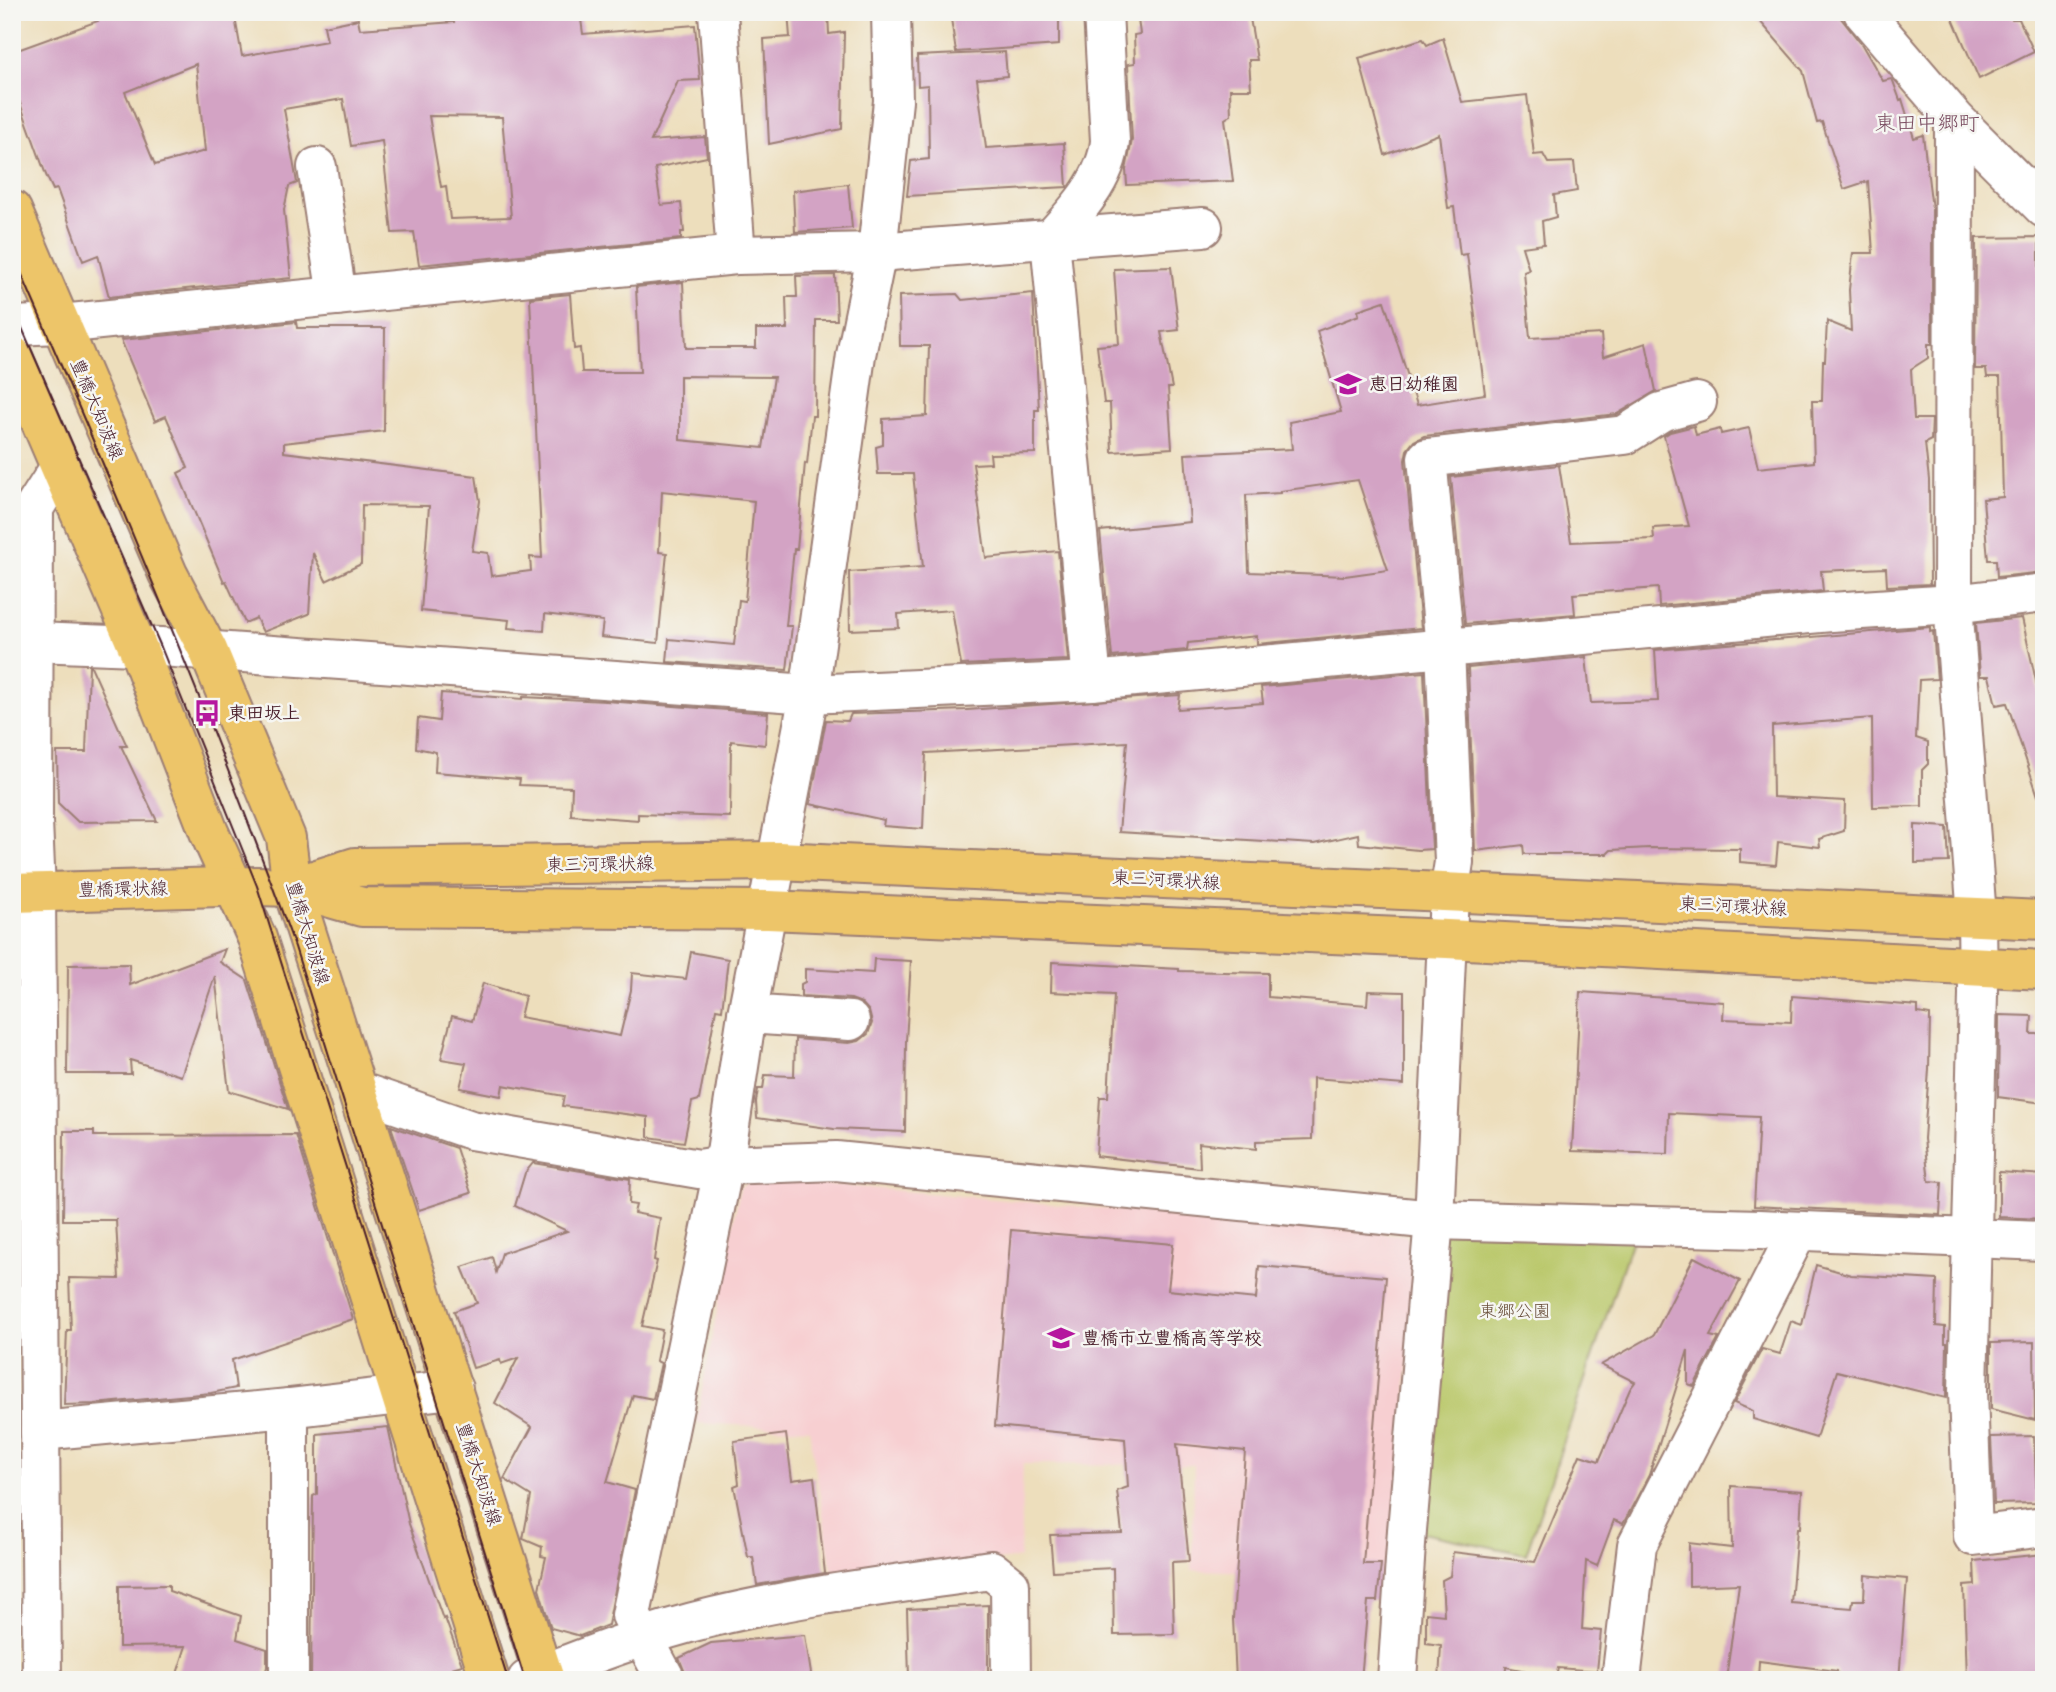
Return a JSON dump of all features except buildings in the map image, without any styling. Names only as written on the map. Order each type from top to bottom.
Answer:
[{"type":"main road","name":"豊橋大知波線","points":[[12,210],[168,574],[208,650],[286,838],[292,887],[453,1389],[538,1678]]},
{"type":"main road","points":[[12,355],[137,646],[209,832],[257,938],[489,1680]]},
{"type":"main road","name":"東三河環状線","points":[[292,887],[355,867],[778,861],[2044,920]]},
{"type":"main road","name":"東三河環状線","points":[[234,887],[292,887],[362,907],[768,910],[1447,939],[2044,970]]},
{"type":"main road","name":"豊橋環状線","points":[[24,892],[234,887]]},
{"type":"street","points":[[718,12],[736,255]]},
{"type":"street","points":[[666,1680],[631,1615],[724,1165],[747,1014],[809,694],[856,355],[877,252],[892,101],[891,12]]},
{"type":"street","points":[[1092,681],[1050,240],[1076,211],[1109,156],[1103,12]]},
{"type":"street","points":[[1867,13],[1954,118],[2044,208]]},
{"type":"street","points":[[1954,118],[1953,604],[1977,917],[1968,1391],[1973,1536],[2044,1527]]},
{"type":"street","points":[[317,167],[337,296]]},
{"type":"street","points":[[12,326],[61,324],[736,255],[877,252],[1203,227]]},
{"type":"street","points":[[1397,1680],[1408,1517],[1434,1220],[1449,894],[1454,862],[1445,648],[1427,458],[1625,435],[1661,412],[1697,402]]},
{"type":"street","points":[[42,1680],[40,1431],[26,1179],[24,892],[33,821],[34,508],[60,467]]},
{"type":"street","points":[[35,642],[208,650],[809,694],[1092,681],[1831,612],[1953,604],[2044,593]]},
{"type":"street","points":[[747,1014],[849,1021]]},
{"type":"street","points":[[358,1091],[471,1130],[699,1169],[724,1165],[836,1161],[1434,1220],[2044,1241]]},
{"type":"street","points":[[1621,1680],[1637,1545],[1798,1231]]},
{"type":"street","points":[[40,1431],[289,1408],[453,1389]]},
{"type":"street","points":[[289,1408],[289,1680]]},
{"type":"street","points":[[538,1678],[641,1636],[741,1611],[991,1570],[1010,1585],[1011,1680]]},
{"type":"shaded area","name":"豊橋市立豊橋高等学校","points":[[755,1178],[1406,1235],[1415,1253],[1396,1576],[1192,1570],[1194,1465],[1023,1464],[1020,1558],[834,1584],[809,1429],[696,1423],[740,1187]]},
{"type":"green space","name":"東郷公園","points":[[1434,1220],[1637,1225],[1526,1554],[1407,1530]]},
{"type":"tram line","points":[[12,252],[159,598],[295,947],[525,1680]]},
{"type":"tram line","points":[[12,305],[161,647],[257,886],[508,1680]]},
{"type":"place","name":"恵日幼稚園","points":[[1348,384]]},
{"type":"place","name":"東田坂上","points":[[207,713]]},
{"type":"place","name":"豊橋市立豊橋高等学校","points":[[1061,1338]]},
{"type":"district","name":"東田中郷町","points":[[1927,123]]}]
